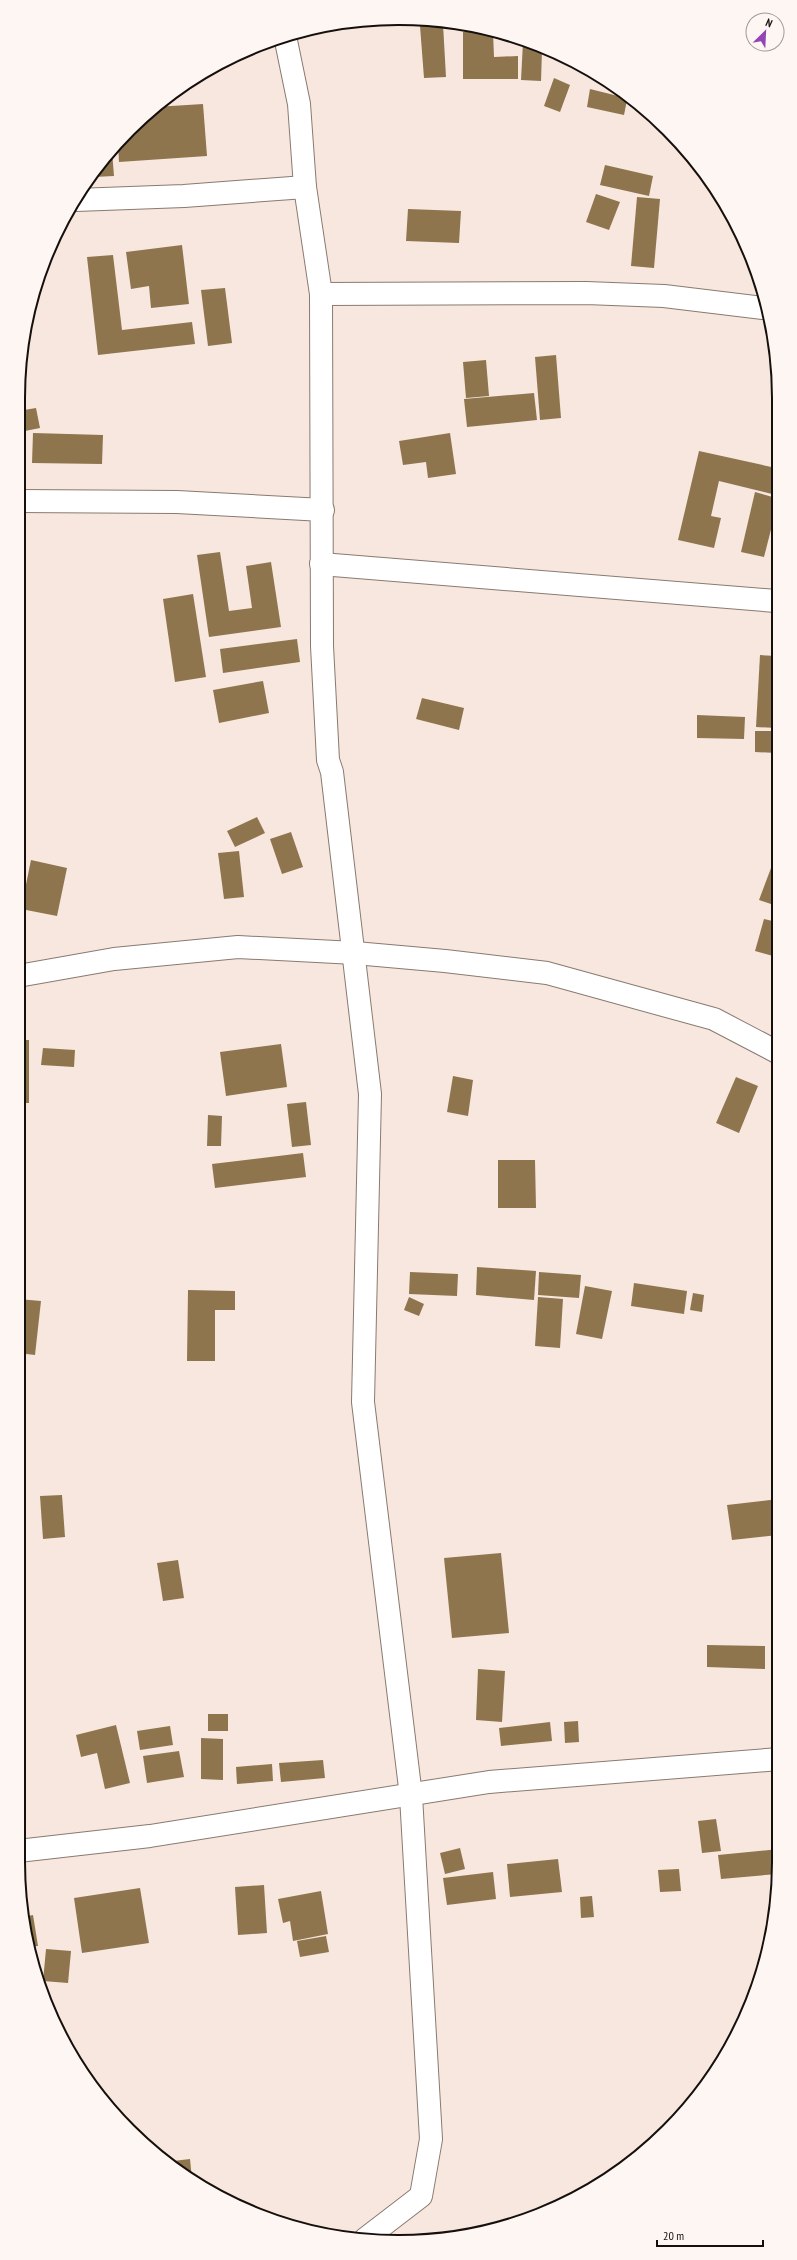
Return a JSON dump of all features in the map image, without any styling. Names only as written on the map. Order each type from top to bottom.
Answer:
[{"type":"street","points":[[286,43],[299,104],[305,187],[320,294],[323,510],[322,646],[328,760],[332,772],[340,851],[355,953],[370,1094],[363,1402],[411,1796],[431,2140],[421,2196],[372,2234]]},
{"type":"street","points":[[83,200],[184,196],[305,187]]},
{"type":"street","points":[[320,294],[586,293],[664,296],[760,308]]},
{"type":"street","points":[[25,502],[177,502],[323,510]]},
{"type":"street","points":[[322,564],[772,601]]},
{"type":"street","points":[[25,975],[114,959],[238,947],[355,953],[547,973],[714,1020],[772,1049]]},
{"type":"street","points":[[25,1850],[150,1836],[411,1796],[489,1782],[772,1760]]},
{"type":"building","points":[[420,26],[443,28],[446,77],[424,78]]},
{"type":"building","points":[[463,32],[471,32],[493,38],[494,57],[518,56],[518,79],[463,79]]},
{"type":"building","points":[[523,46],[542,53],[541,81],[521,80]]},
{"type":"building","points":[[554,78],[570,85],[560,112],[544,106]]},
{"type":"building","points":[[590,89],[617,96],[627,102],[624,115],[587,107]]},
{"type":"building","points":[[203,104],[207,156],[119,162],[118,152],[134,134],[166,106]]},
{"type":"building","points":[[113,158],[114,176],[98,177]]},
{"type":"building","points":[[605,165],[653,176],[649,196],[600,185]]},
{"type":"building","points":[[596,194],[620,202],[609,230],[586,222]]},
{"type":"building","points":[[637,197],[660,199],[654,268],[631,266]]},
{"type":"building","points":[[408,209],[461,211],[459,243],[406,241]]},
{"type":"building","points":[[182,245],[189,304],[151,308],[149,286],[131,289],[126,252]]},
{"type":"building","points":[[113,255],[122,330],[192,322],[195,344],[98,355],[87,257]]},
{"type":"building","points":[[225,288],[232,343],[208,346],[201,290]]},
{"type":"building","points":[[556,355],[561,418],[540,420],[535,357]]},
{"type":"building","points":[[486,360],[489,396],[466,398],[463,362]]},
{"type":"building","points":[[534,393],[537,420],[467,427],[464,399]]},
{"type":"building","points":[[36,408],[40,428],[25,431],[25,410]]},
{"type":"building","points":[[33,433],[103,435],[102,464],[32,463]]},
{"type":"building","points":[[450,433],[456,474],[428,478],[426,462],[403,465],[399,441]]},
{"type":"building","points":[[699,451],[772,467],[772,494],[719,481],[711,516],[721,518],[714,548],[678,540]]},
{"type":"building","points":[[755,492],[772,497],[772,526],[764,557],[741,552]]},
{"type":"building","points":[[220,552],[229,611],[252,608],[246,566],[271,562],[281,627],[209,637],[197,555]]},
{"type":"building","points":[[193,594],[206,677],[175,682],[163,599]]},
{"type":"building","points":[[297,639],[300,662],[223,673],[220,649]]},
{"type":"building","points":[[760,655],[772,656],[772,728],[756,727]]},
{"type":"building","points":[[263,681],[269,713],[219,723],[213,690]]},
{"type":"building","points":[[422,698],[464,708],[459,730],[416,719]]},
{"type":"building","points":[[697,715],[745,717],[744,739],[697,738]]},
{"type":"building","points":[[755,731],[772,731],[772,753],[755,752]]},
{"type":"building","points":[[257,817],[265,833],[235,847],[227,831]]},
{"type":"building","points":[[291,832],[303,867],[282,874],[270,839]]},
{"type":"building","points":[[239,851],[244,897],[224,899],[218,853]]},
{"type":"building","points":[[31,860],[67,868],[57,916],[25,910],[25,889]]},
{"type":"building","points":[[772,865],[772,904],[759,900]]},
{"type":"building","points":[[764,919],[772,921],[772,956],[755,951]]},
{"type":"building","points":[[25,1040],[29,1040],[29,1103],[25,1103]]},
{"type":"building","points":[[281,1044],[287,1087],[226,1096],[220,1052]]},
{"type":"building","points":[[43,1048],[75,1050],[74,1067],[41,1065]]},
{"type":"building","points":[[453,1076],[473,1080],[468,1116],[447,1112]]},
{"type":"building","points":[[736,1077],[758,1086],[739,1133],[716,1123]]},
{"type":"building","points":[[306,1102],[311,1145],[292,1147],[287,1104]]},
{"type":"building","points":[[208,1115],[222,1116],[221,1146],[207,1146]]},
{"type":"building","points":[[303,1153],[306,1177],[215,1188],[212,1164]]},
{"type":"building","points":[[498,1160],[535,1160],[536,1208],[498,1208]]},
{"type":"building","points":[[477,1267],[536,1271],[534,1300],[476,1295]]},
{"type":"building","points":[[410,1272],[458,1274],[457,1296],[409,1294]]},
{"type":"building","points":[[539,1272],[581,1275],[579,1298],[538,1295]]},
{"type":"building","points":[[634,1283],[687,1291],[684,1314],[631,1306]]},
{"type":"building","points":[[585,1286],[612,1291],[602,1339],[576,1334]]},
{"type":"building","points":[[188,1290],[235,1291],[235,1310],[215,1310],[215,1361],[187,1361]]},
{"type":"building","points":[[693,1293],[704,1295],[702,1312],[690,1310]]},
{"type":"building","points":[[409,1297],[424,1304],[419,1316],[404,1310]]},
{"type":"building","points":[[538,1297],[563,1299],[560,1348],[535,1346]]},
{"type":"building","points":[[25,1300],[41,1301],[35,1355],[25,1354]]},
{"type":"building","points":[[62,1495],[65,1537],[43,1539],[40,1496]]},
{"type":"building","points":[[772,1500],[772,1536],[732,1540],[727,1505]]},
{"type":"building","points":[[501,1553],[509,1633],[452,1638],[444,1558]]},
{"type":"building","points":[[178,1560],[184,1598],[163,1601],[157,1563]]},
{"type":"building","points":[[707,1645],[765,1646],[765,1669],[707,1667]]},
{"type":"building","points":[[478,1669],[505,1671],[502,1722],[476,1720]]},
{"type":"building","points":[[208,1714],[228,1714],[228,1731],[208,1731]]},
{"type":"building","points":[[578,1721],[579,1742],[565,1743],[564,1722]]},
{"type":"building","points":[[550,1722],[552,1741],[501,1746],[499,1728]]},
{"type":"building","points":[[116,1725],[130,1783],[105,1789],[97,1753],[81,1757],[76,1735]]},
{"type":"building","points":[[170,1726],[173,1745],[140,1750],[137,1731]]},
{"type":"building","points":[[201,1738],[223,1739],[223,1780],[201,1779]]},
{"type":"building","points":[[179,1751],[184,1777],[147,1783],[143,1756]]},
{"type":"building","points":[[323,1760],[325,1778],[281,1782],[279,1763]]},
{"type":"building","points":[[272,1764],[273,1781],[237,1784],[236,1767]]},
{"type":"building","points":[[716,1819],[721,1851],[702,1853],[698,1821]]},
{"type":"building","points":[[460,1848],[465,1869],[445,1874],[440,1853]]},
{"type":"building","points":[[772,1850],[771,1874],[721,1879],[718,1855]]},
{"type":"building","points":[[558,1859],[562,1892],[510,1897],[507,1864]]},
{"type":"building","points":[[679,1869],[681,1891],[660,1892],[658,1870]]},
{"type":"building","points":[[493,1872],[496,1899],[447,1905],[443,1878]]},
{"type":"building","points":[[264,1885],[267,1933],[238,1935],[235,1887]]},
{"type":"building","points":[[140,1888],[149,1943],[82,1953],[74,1898]]},
{"type":"building","points":[[321,1891],[328,1934],[293,1941],[290,1921],[283,1923],[278,1899]]},
{"type":"building","points":[[592,1896],[594,1917],[581,1918],[580,1897]]},
{"type":"building","points":[[33,1915],[38,1946],[35,1946],[29,1916]]},
{"type":"building","points":[[326,1936],[329,1952],[300,1957],[297,1941]]},
{"type":"building","points":[[46,1949],[71,1951],[68,1983],[45,1981],[43,1977]]},
{"type":"building","points":[[190,2159],[191,2172],[191,2172],[175,2161]]}]
